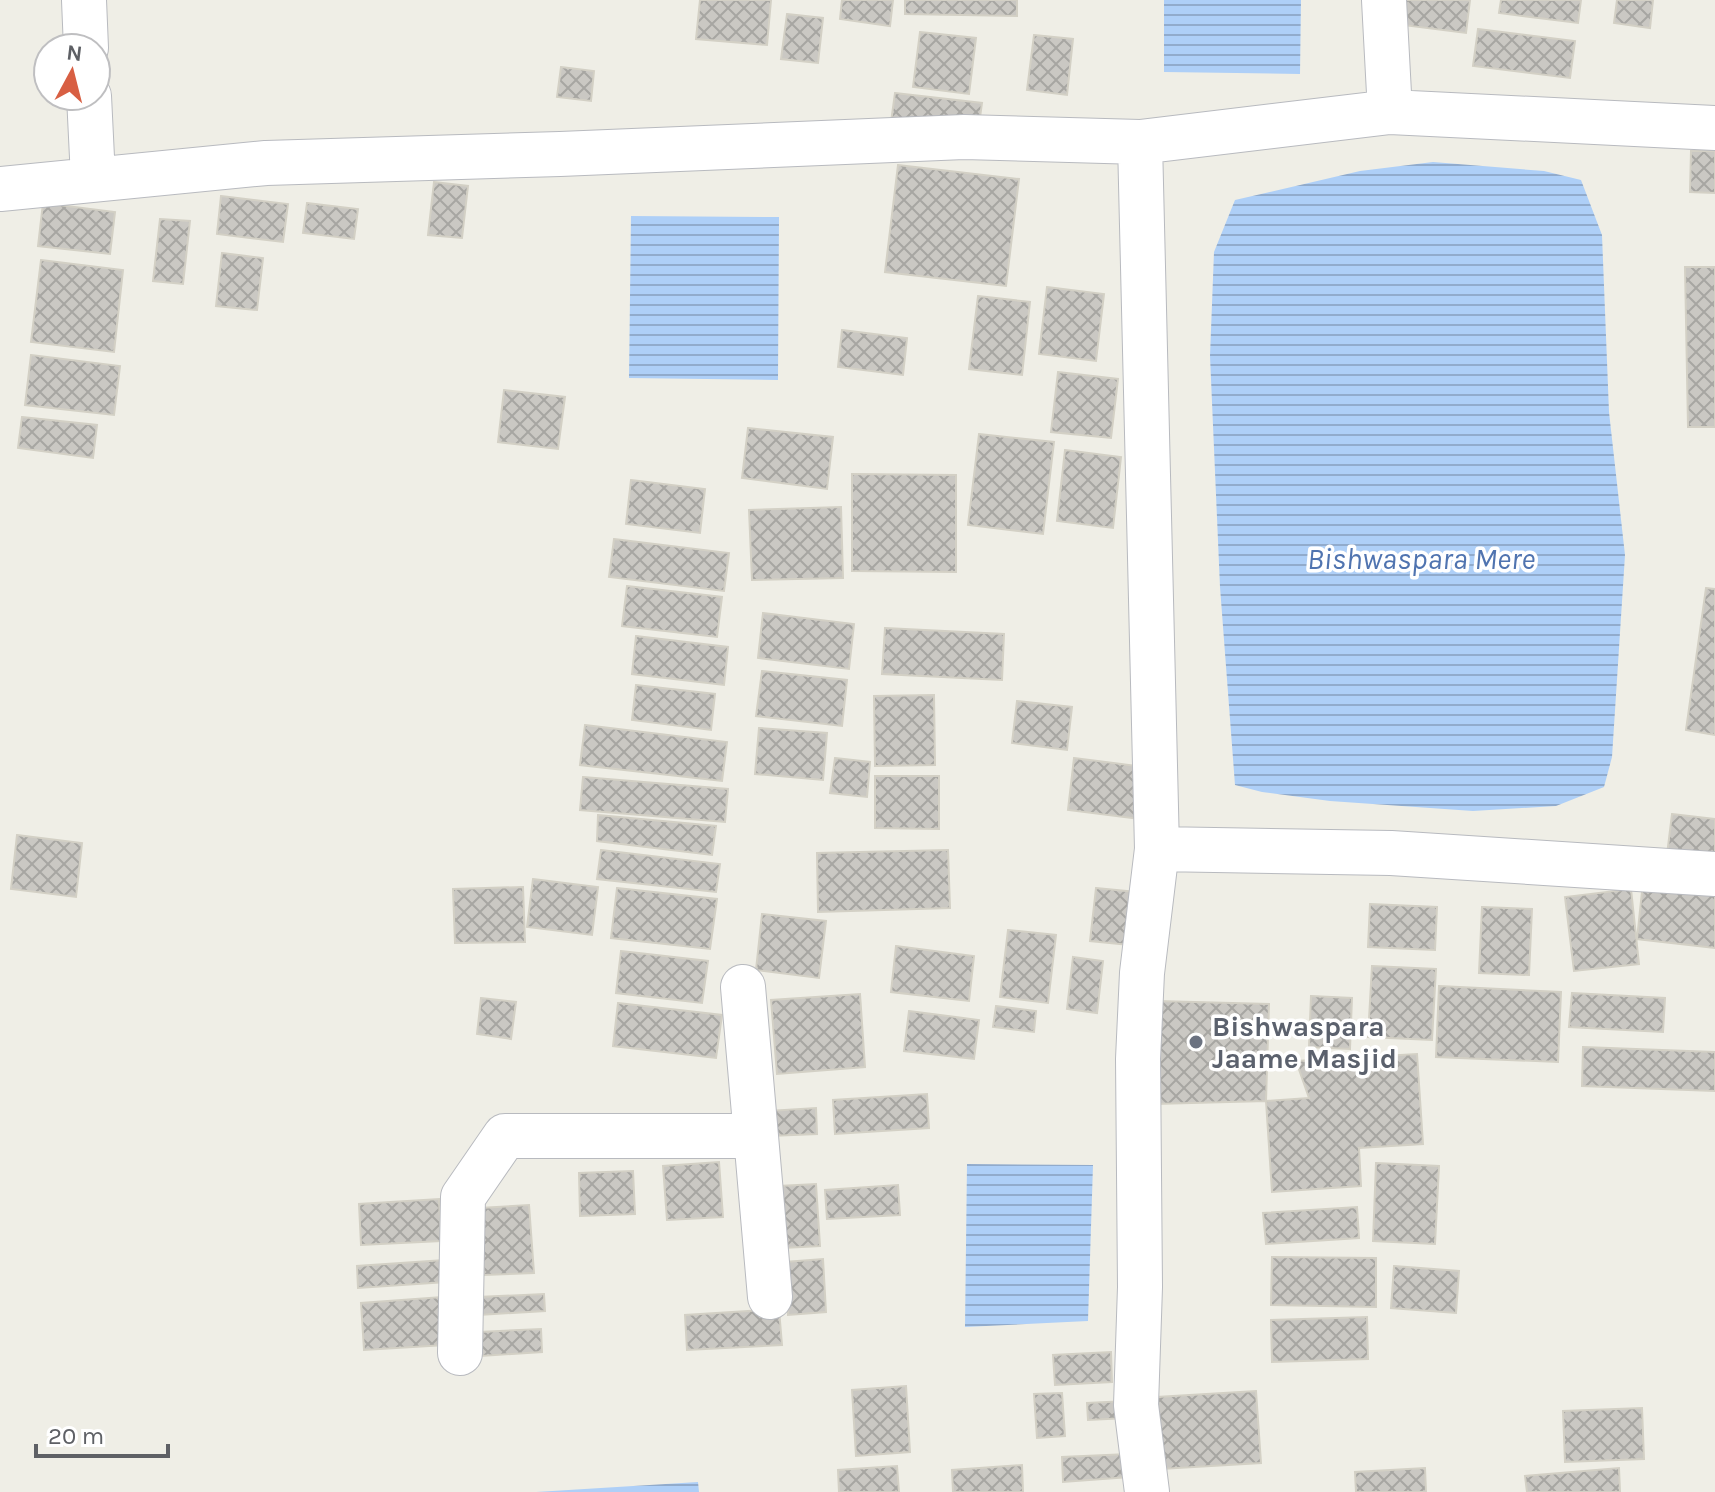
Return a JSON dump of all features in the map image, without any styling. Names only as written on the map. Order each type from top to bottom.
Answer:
[{"type":"street","points":[[84,0],[85,32]]},
{"type":"street","points":[[1384,0],[1390,112]]},
{"type":"street","points":[[90,112],[93,178]]},
{"type":"street","points":[[0,189],[266,163],[964,137],[1140,142],[1390,112],[1715,128]]},
{"type":"street","points":[[1140,142],[1157,849],[1142,973],[1138,1059],[1140,1287],[1136,1405],[1147,1492]]},
{"type":"street","points":[[1157,849],[1391,853],[1715,874]]},
{"type":"street","points":[[743,987],[770,1297]]},
{"type":"street","points":[[460,1353],[463,1197],[505,1136],[756,1136]]},
{"type":"water","points":[[1164,0],[1301,0],[1300,74],[1164,72]]},
{"type":"water","name":"Bishwaspara Mere","points":[[1433,162],[1544,171],[1581,180],[1602,235],[1609,412],[1625,555],[1612,757],[1604,787],[1556,806],[1473,811],[1330,801],[1262,792],[1235,785],[1220,587],[1210,356],[1214,252],[1235,200],[1360,171]]},
{"type":"water","points":[[631,216],[779,217],[778,380],[629,378]]},
{"type":"water","points":[[967,1164],[1093,1165],[1088,1321],[965,1327]]},
{"type":"water","points":[[698,1482],[699,1492],[536,1492]]},
{"type":"building","points":[[700,0],[771,0],[767,45],[696,39]]},
{"type":"building","points":[[842,0],[893,0],[890,26],[840,19]]},
{"type":"building","points":[[905,0],[1017,0],[1017,16],[905,14]]},
{"type":"building","points":[[1399,0],[1470,0],[1466,33],[1395,24]]},
{"type":"building","points":[[1501,0],[1581,0],[1578,23],[1499,13]]},
{"type":"building","points":[[1617,0],[1653,0],[1650,28],[1614,23]]},
{"type":"building","points":[[787,14],[823,18],[818,63],[781,59]]},
{"type":"building","points":[[1478,29],[1575,41],[1570,78],[1473,66]]},
{"type":"building","points":[[920,32],[976,38],[969,94],[913,87]]},
{"type":"building","points":[[1034,35],[1073,39],[1067,95],[1027,90]]},
{"type":"building","points":[[561,67],[594,71],[591,101],[557,97]]},
{"type":"building","points":[[895,93],[982,103],[978,132],[891,122]]},
{"type":"building","points":[[1691,151],[1715,151],[1715,193],[1690,192]]},
{"type":"building","points":[[898,165],[1019,179],[1006,286],[885,272]]},
{"type":"building","points":[[434,182],[468,186],[462,238],[428,235]]},
{"type":"building","points":[[221,196],[288,204],[283,242],[217,234]]},
{"type":"building","points":[[43,203],[115,212],[110,254],[38,246]]},
{"type":"building","points":[[307,203],[358,209],[354,239],[303,233]]},
{"type":"building","points":[[160,219],[190,221],[183,284],[153,281]]},
{"type":"building","points":[[222,253],[263,258],[257,310],[216,306]]},
{"type":"building","points":[[41,260],[123,270],[114,352],[31,342]]},
{"type":"building","points":[[1685,267],[1715,267],[1715,427],[1688,427]]},
{"type":"building","points":[[1047,287],[1104,294],[1096,361],[1039,354]]},
{"type":"building","points":[[978,296],[1030,302],[1022,375],[969,369]]},
{"type":"building","points":[[842,330],[907,338],[903,375],[838,367]]},
{"type":"building","points":[[31,355],[120,366],[114,415],[25,405]]},
{"type":"building","points":[[1058,372],[1118,379],[1111,438],[1051,432]]},
{"type":"building","points":[[504,390],[565,397],[558,449],[498,442]]},
{"type":"building","points":[[22,417],[97,425],[93,458],[18,448]]},
{"type":"building","points":[[748,428],[833,437],[827,489],[742,478]]},
{"type":"building","points":[[979,434],[1054,442],[1043,534],[968,525]]},
{"type":"building","points":[[1065,450],[1121,457],[1113,528],[1057,521]]},
{"type":"building","points":[[852,474],[956,475],[956,572],[852,571]]},
{"type":"building","points":[[631,480],[705,489],[700,533],[626,524]]},
{"type":"building","points":[[841,507],[843,578],[752,580],[749,510]]},
{"type":"building","points":[[614,539],[729,553],[724,591],[609,577]]},
{"type":"building","points":[[627,586],[722,597],[717,637],[622,626]]},
{"type":"building","points":[[1706,588],[1715,589],[1715,735],[1686,730]]},
{"type":"building","points":[[763,613],[854,624],[849,669],[758,658]]},
{"type":"building","points":[[885,628],[1004,634],[1002,680],[882,674]]},
{"type":"building","points":[[636,636],[728,647],[724,685],[632,674]]},
{"type":"building","points":[[762,671],[847,680],[842,726],[756,716]]},
{"type":"building","points":[[636,685],[715,694],[711,730],[632,720]]},
{"type":"building","points":[[934,695],[935,765],[875,766],[874,696]]},
{"type":"building","points":[[1017,701],[1072,707],[1067,750],[1012,743]]},
{"type":"building","points":[[585,725],[727,742],[722,781],[580,765]]},
{"type":"building","points":[[759,728],[827,733],[823,780],[755,774]]},
{"type":"building","points":[[835,758],[870,762],[867,797],[830,793]]},
{"type":"building","points":[[1074,758],[1145,767],[1139,819],[1068,810]]},
{"type":"building","points":[[875,776],[939,776],[939,829],[875,828]]},
{"type":"building","points":[[583,777],[728,789],[725,822],[580,810]]},
{"type":"building","points":[[1672,814],[1715,819],[1715,869],[1666,863]]},
{"type":"building","points":[[598,815],[716,826],[712,855],[597,841]]},
{"type":"building","points":[[17,835],[82,843],[76,897],[11,889]]},
{"type":"building","points":[[601,850],[720,864],[716,892],[597,879]]},
{"type":"building","points":[[948,850],[950,908],[818,912],[817,853]]},
{"type":"building","points":[[533,879],[598,887],[592,935],[527,927]]},
{"type":"building","points":[[1643,882],[1715,890],[1715,948],[1637,939]]},
{"type":"building","points":[[523,887],[525,942],[455,943],[453,889]]},
{"type":"building","points":[[617,888],[717,899],[710,949],[611,938]]},
{"type":"building","points":[[1096,888],[1136,892],[1129,945],[1090,941]]},
{"type":"building","points":[[1631,889],[1639,964],[1574,971],[1565,897]]},
{"type":"building","points":[[1370,904],[1437,907],[1435,950],[1368,947]]},
{"type":"building","points":[[1482,907],[1532,909],[1529,975],[1479,973]]},
{"type":"building","points":[[762,914],[826,921],[819,978],[756,970]]},
{"type":"building","points":[[1008,930],[1056,935],[1048,1003],[1000,997]]},
{"type":"building","points":[[896,946],[974,956],[969,1001],[891,992]]},
{"type":"building","points":[[621,951],[708,961],[702,1003],[616,993]]},
{"type":"building","points":[[1073,957],[1103,961],[1097,1013],[1067,1009]]},
{"type":"building","points":[[1372,966],[1436,969],[1432,1040],[1368,1037]]},
{"type":"building","points":[[1439,986],[1561,992],[1558,1062],[1436,1057]]},
{"type":"building","points":[[1572,993],[1665,998],[1663,1032],[1569,1027]]},
{"type":"building","points":[[860,994],[865,1067],[777,1074],[771,1000]]},
{"type":"building","points":[[1311,996],[1352,998],[1350,1049],[1309,1047]]},
{"type":"building","points":[[481,998],[516,1002],[511,1039],[477,1034]]},
{"type":"building","points":[[1157,1001],[1269,1004],[1266,1101],[1155,1104]]},
{"type":"building","points":[[618,1003],[722,1015],[716,1058],[613,1046]]},
{"type":"building","points":[[996,1006],[1036,1011],[1034,1032],[993,1027]]},
{"type":"building","points":[[909,1011],[979,1020],[974,1059],[904,1051]]},
{"type":"building","points":[[1583,1047],[1715,1052],[1715,1091],[1582,1086]]},
{"type":"building","points":[[1417,1054],[1423,1144],[1359,1148],[1361,1186],[1272,1192],[1266,1101],[1309,1098],[1296,1061]]},
{"type":"building","points":[[927,1094],[929,1128],[835,1134],[833,1100]]},
{"type":"building","points":[[816,1108],[817,1134],[770,1136],[769,1111]]},
{"type":"building","points":[[719,1162],[723,1217],[667,1220],[663,1166]]},
{"type":"building","points":[[1376,1163],[1439,1166],[1435,1244],[1373,1241]]},
{"type":"building","points":[[633,1171],[635,1214],[580,1216],[579,1173]]},
{"type":"building","points":[[816,1184],[820,1246],[783,1248],[779,1186]]},
{"type":"building","points":[[898,1185],[900,1215],[827,1219],[825,1190]]},
{"type":"building","points":[[439,1199],[441,1241],[361,1245],[359,1204]]},
{"type":"building","points":[[529,1205],[534,1273],[484,1275],[480,1208]]},
{"type":"building","points":[[1357,1207],[1359,1238],[1266,1244],[1263,1213]]},
{"type":"building","points":[[1272,1257],[1376,1258],[1376,1307],[1271,1305]]},
{"type":"building","points":[[823,1259],[826,1312],[788,1315],[785,1262]]},
{"type":"building","points":[[444,1260],[446,1282],[358,1288],[357,1266]]},
{"type":"building","points":[[1394,1266],[1459,1271],[1456,1313],[1391,1308]]},
{"type":"building","points":[[544,1294],[545,1311],[479,1315],[478,1297]]},
{"type":"building","points":[[442,1297],[445,1345],[364,1350],[361,1303]]},
{"type":"building","points":[[779,1309],[782,1345],[687,1350],[685,1315]]},
{"type":"building","points":[[1367,1317],[1368,1359],[1272,1362],[1271,1320]]},
{"type":"building","points":[[541,1329],[542,1352],[481,1356],[479,1332]]},
{"type":"building","points":[[1111,1352],[1112,1382],[1055,1385],[1053,1355]]},
{"type":"building","points":[[906,1386],[910,1452],[856,1456],[852,1390]]},
{"type":"building","points":[[1256,1391],[1261,1463],[1161,1469],[1157,1397]]},
{"type":"building","points":[[1062,1393],[1065,1436],[1037,1438],[1034,1394]]},
{"type":"building","points":[[1127,1401],[1127,1418],[1088,1420],[1087,1403]]},
{"type":"building","points":[[1642,1408],[1644,1459],[1565,1462],[1563,1411]]},
{"type":"building","points":[[1128,1454],[1129,1477],[1063,1482],[1062,1457]]},
{"type":"building","points":[[1022,1465],[1023,1492],[953,1492],[952,1470]]},
{"type":"building","points":[[897,1466],[899,1492],[839,1492],[838,1470]]},
{"type":"building","points":[[1425,1468],[1426,1492],[1356,1492],[1355,1472]]},
{"type":"building","points":[[1619,1468],[1620,1492],[1527,1492],[1525,1476]]},
{"type":"place","name":"Bishwaspara Jaame Masjid","points":[[1196,1042]]}]
